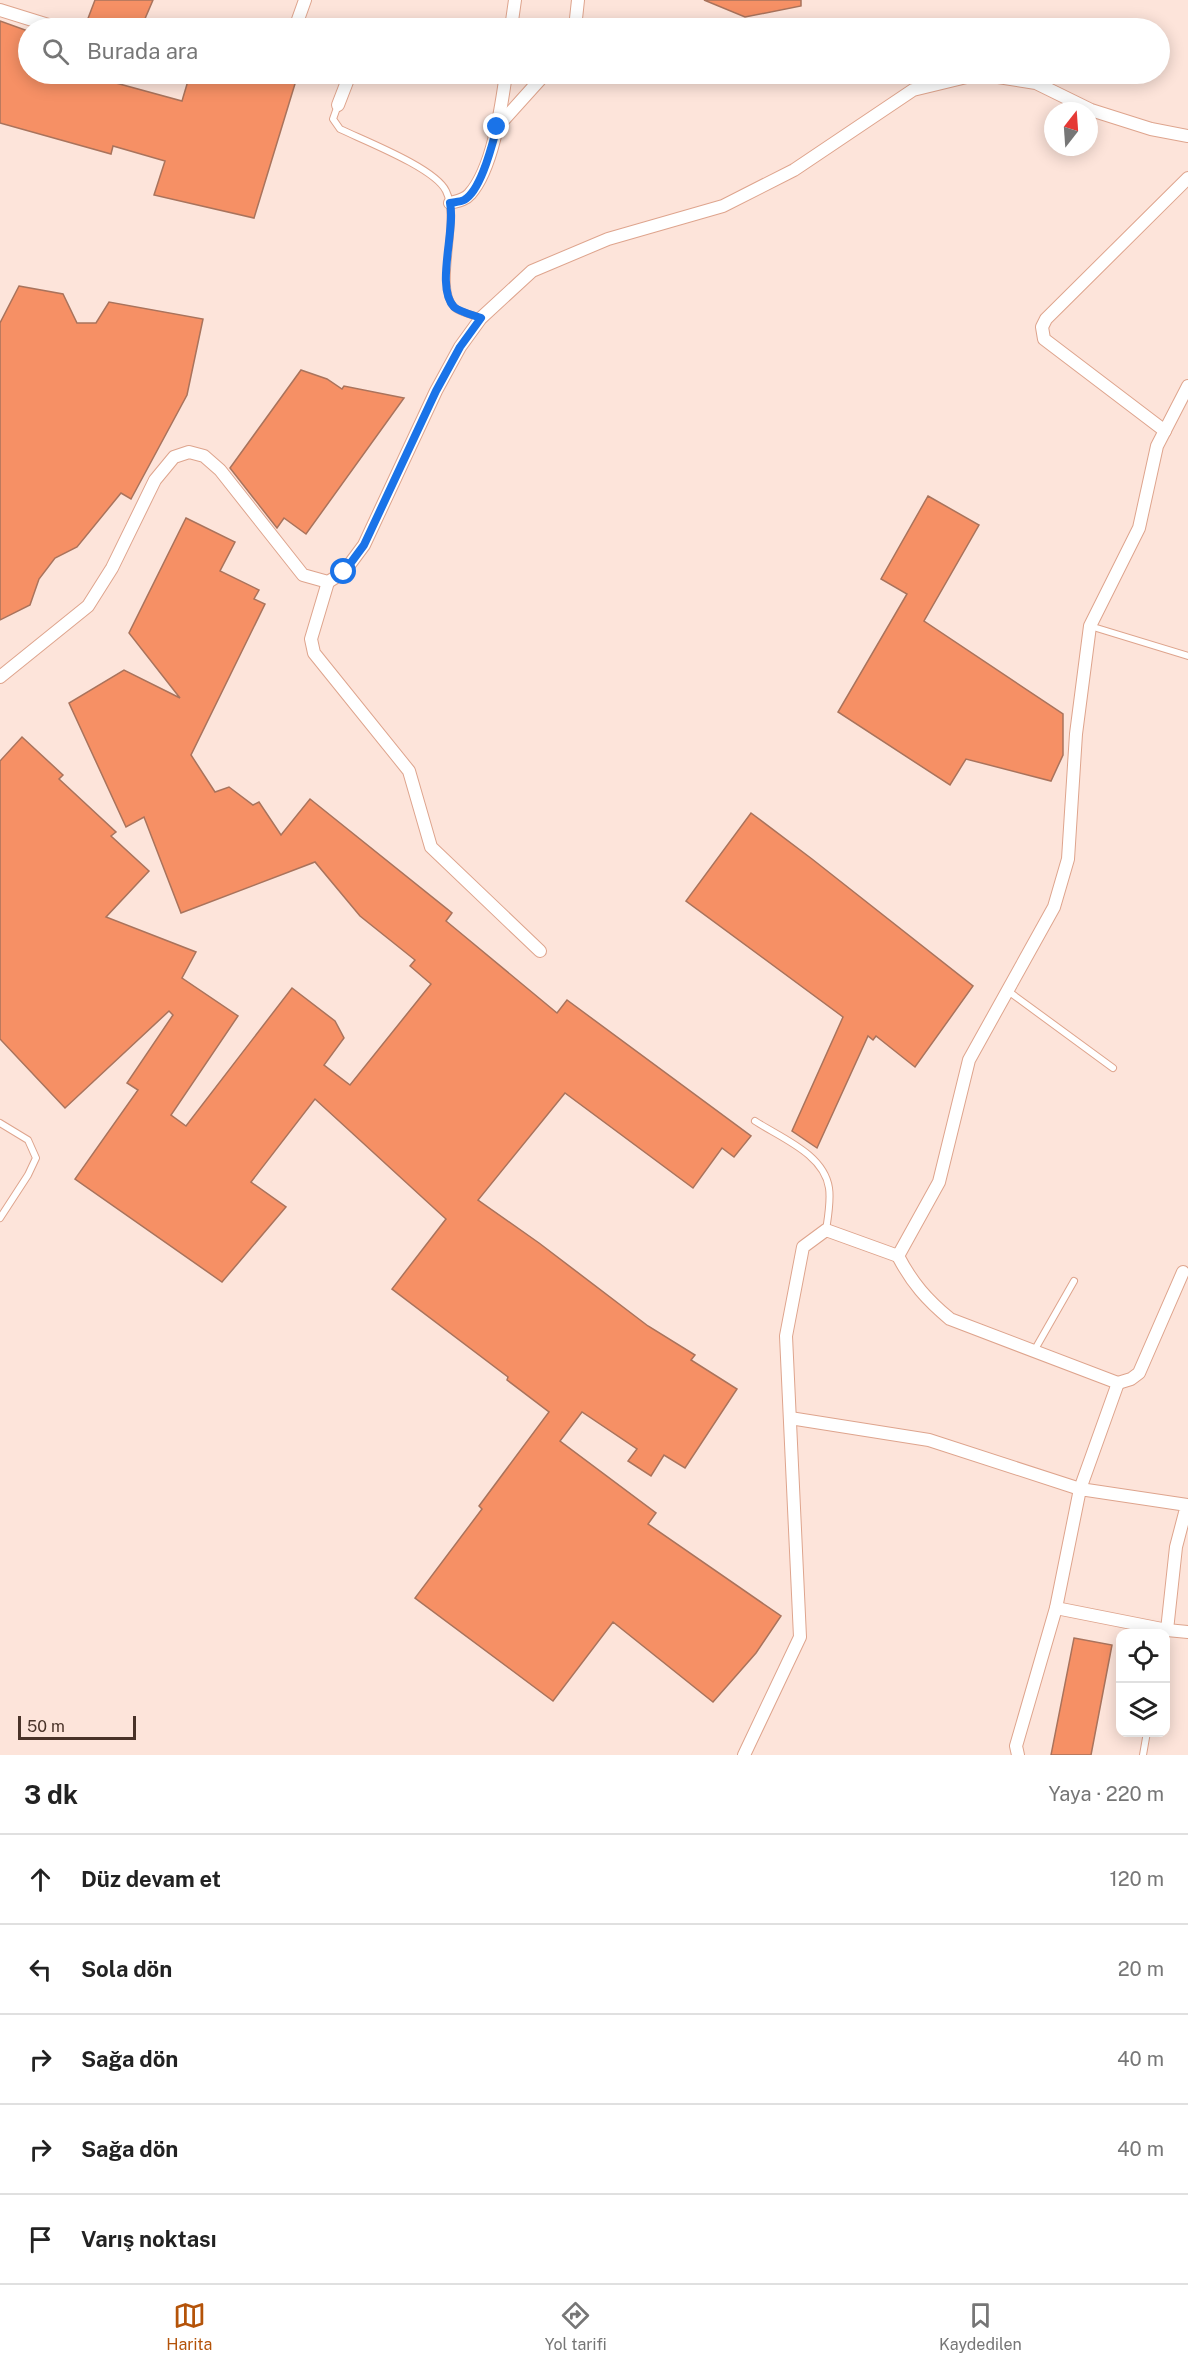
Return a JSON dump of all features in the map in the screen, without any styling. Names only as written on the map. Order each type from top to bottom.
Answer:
[{"type":"street","points":[[299,18],[305,0]]},
{"type":"street","points":[[512,18],[515,0]]},
{"type":"street","points":[[576,18],[579,0]]},
{"type":"street","points":[[0,10],[26,18]]},
{"type":"street","points":[[338,105],[346,84]]},
{"type":"street","points":[[450,203],[464,199],[472,193],[486,164],[497,127],[504,84]]},
{"type":"street","points":[[497,127],[535,84]]},
{"type":"street","points":[[540,951],[431,848],[409,771],[314,653],[311,639],[328,582],[344,572],[364,545],[436,391],[460,347],[481,318],[532,271],[608,239],[723,206],[795,170],[913,90],[938,84]]},
{"type":"street","points":[[1038,84],[1091,110],[1151,129],[1188,136]]},
{"type":"street","points":[[1165,431],[1044,339],[1042,331],[1047,319],[1188,178]]},
{"type":"street","points":[[898,1256],[939,1182],[969,1060],[1054,907],[1068,859],[1076,734],[1090,626],[1139,528],[1157,446],[1188,386]]},
{"type":"street","points":[[0,677],[88,606],[112,568],[155,480],[174,457],[189,452],[204,456],[220,470],[303,575],[328,582]]},
{"type":"street","points":[[744,1755],[800,1637],[786,1336],[803,1247],[826,1230],[898,1256],[928,1302],[950,1319],[1118,1383],[1131,1380],[1139,1373],[1183,1272]]},
{"type":"street","points":[[1018,1755],[1016,1746],[1056,1608],[1080,1489],[1118,1383]]},
{"type":"street","points":[[790,1418],[929,1440],[1080,1489],[1188,1504],[1176,1547],[1166,1629]]},
{"type":"street","points":[[1056,1608],[1148,1629]]},
{"type":"street","points":[[1170,1633],[1188,1632]]},
{"type":"lane","points":[[338,105],[333,119],[340,129],[430,173],[446,190],[452,215],[446,282],[448,296],[455,308],[481,318]]},
{"type":"lane","points":[[1090,626],[1188,656]]},
{"type":"lane","points":[[1008,991],[1113,1068]]},
{"type":"lane","points":[[755,1121],[809,1156],[820,1166],[830,1191],[826,1230]]},
{"type":"lane","points":[[0,1123],[28,1140],[36,1158],[28,1175],[0,1218]]},
{"type":"lane","points":[[1034,1351],[1074,1281]]},
{"type":"lane","points":[[1143,1755],[1146,1737]]},
{"type":"building","points":[[95,0],[153,0],[145,18],[88,18]]},
{"type":"building","points":[[704,0],[801,0],[801,6],[745,17]]},
{"type":"building","points":[[0,21],[18,27],[18,84],[120,84],[182,101],[187,84],[295,84],[254,218],[154,195],[165,161],[113,146],[111,154],[0,123]]},
{"type":"building","points":[[19,286],[63,294],[77,323],[96,323],[109,302],[203,319],[187,395],[131,499],[121,493],[77,547],[55,558],[39,579],[30,605],[0,620],[0,323]]},
{"type":"building","points":[[301,370],[327,379],[342,389],[344,386],[404,398],[306,534],[284,518],[277,528],[230,468]]},
{"type":"building","points":[[928,496],[979,525],[924,621],[1063,714],[1063,755],[1051,781],[966,759],[950,785],[838,712],[907,594],[881,579]]},
{"type":"building","points":[[186,518],[235,542],[220,571],[259,590],[254,599],[265,604],[191,755],[215,792],[229,787],[253,805],[259,802],[281,835],[310,799],[452,913],[446,921],[557,1013],[567,1000],[751,1136],[734,1157],[722,1148],[693,1188],[565,1093],[478,1200],[648,1326],[695,1355],[691,1360],[737,1389],[685,1468],[664,1455],[651,1476],[628,1461],[637,1449],[582,1412],[560,1441],[656,1513],[648,1524],[781,1616],[756,1653],[713,1702],[613,1622],[553,1701],[415,1598],[482,1509],[479,1506],[549,1412],[507,1380],[508,1377],[392,1289],[446,1219],[315,1099],[251,1182],[286,1207],[222,1282],[75,1179],[138,1090],[127,1083],[173,1015],[169,1011],[65,1108],[0,1039],[0,761],[22,737],[63,775],[59,779],[116,832],[111,836],[149,871],[106,917],[196,952],[182,978],[238,1016],[171,1115],[186,1126],[292,988],[335,1021],[344,1038],[324,1065],[350,1085],[431,984],[410,966],[415,960],[360,916],[315,862],[181,913],[144,817],[126,827],[69,703],[124,670],[180,698],[129,633]]},
{"type":"building","points":[[751,813],[973,986],[915,1067],[876,1036],[873,1040],[868,1036],[817,1148],[792,1131],[843,1017],[686,901]]},
{"type":"building","points":[[1074,1638],[1112,1645],[1091,1755],[1051,1755]]},
{"type":"route","points":[[344,572],[364,545],[436,391],[460,347],[481,318],[455,308],[448,296],[446,282],[452,215],[450,203],[464,199],[472,193],[486,164],[497,127]]}]
